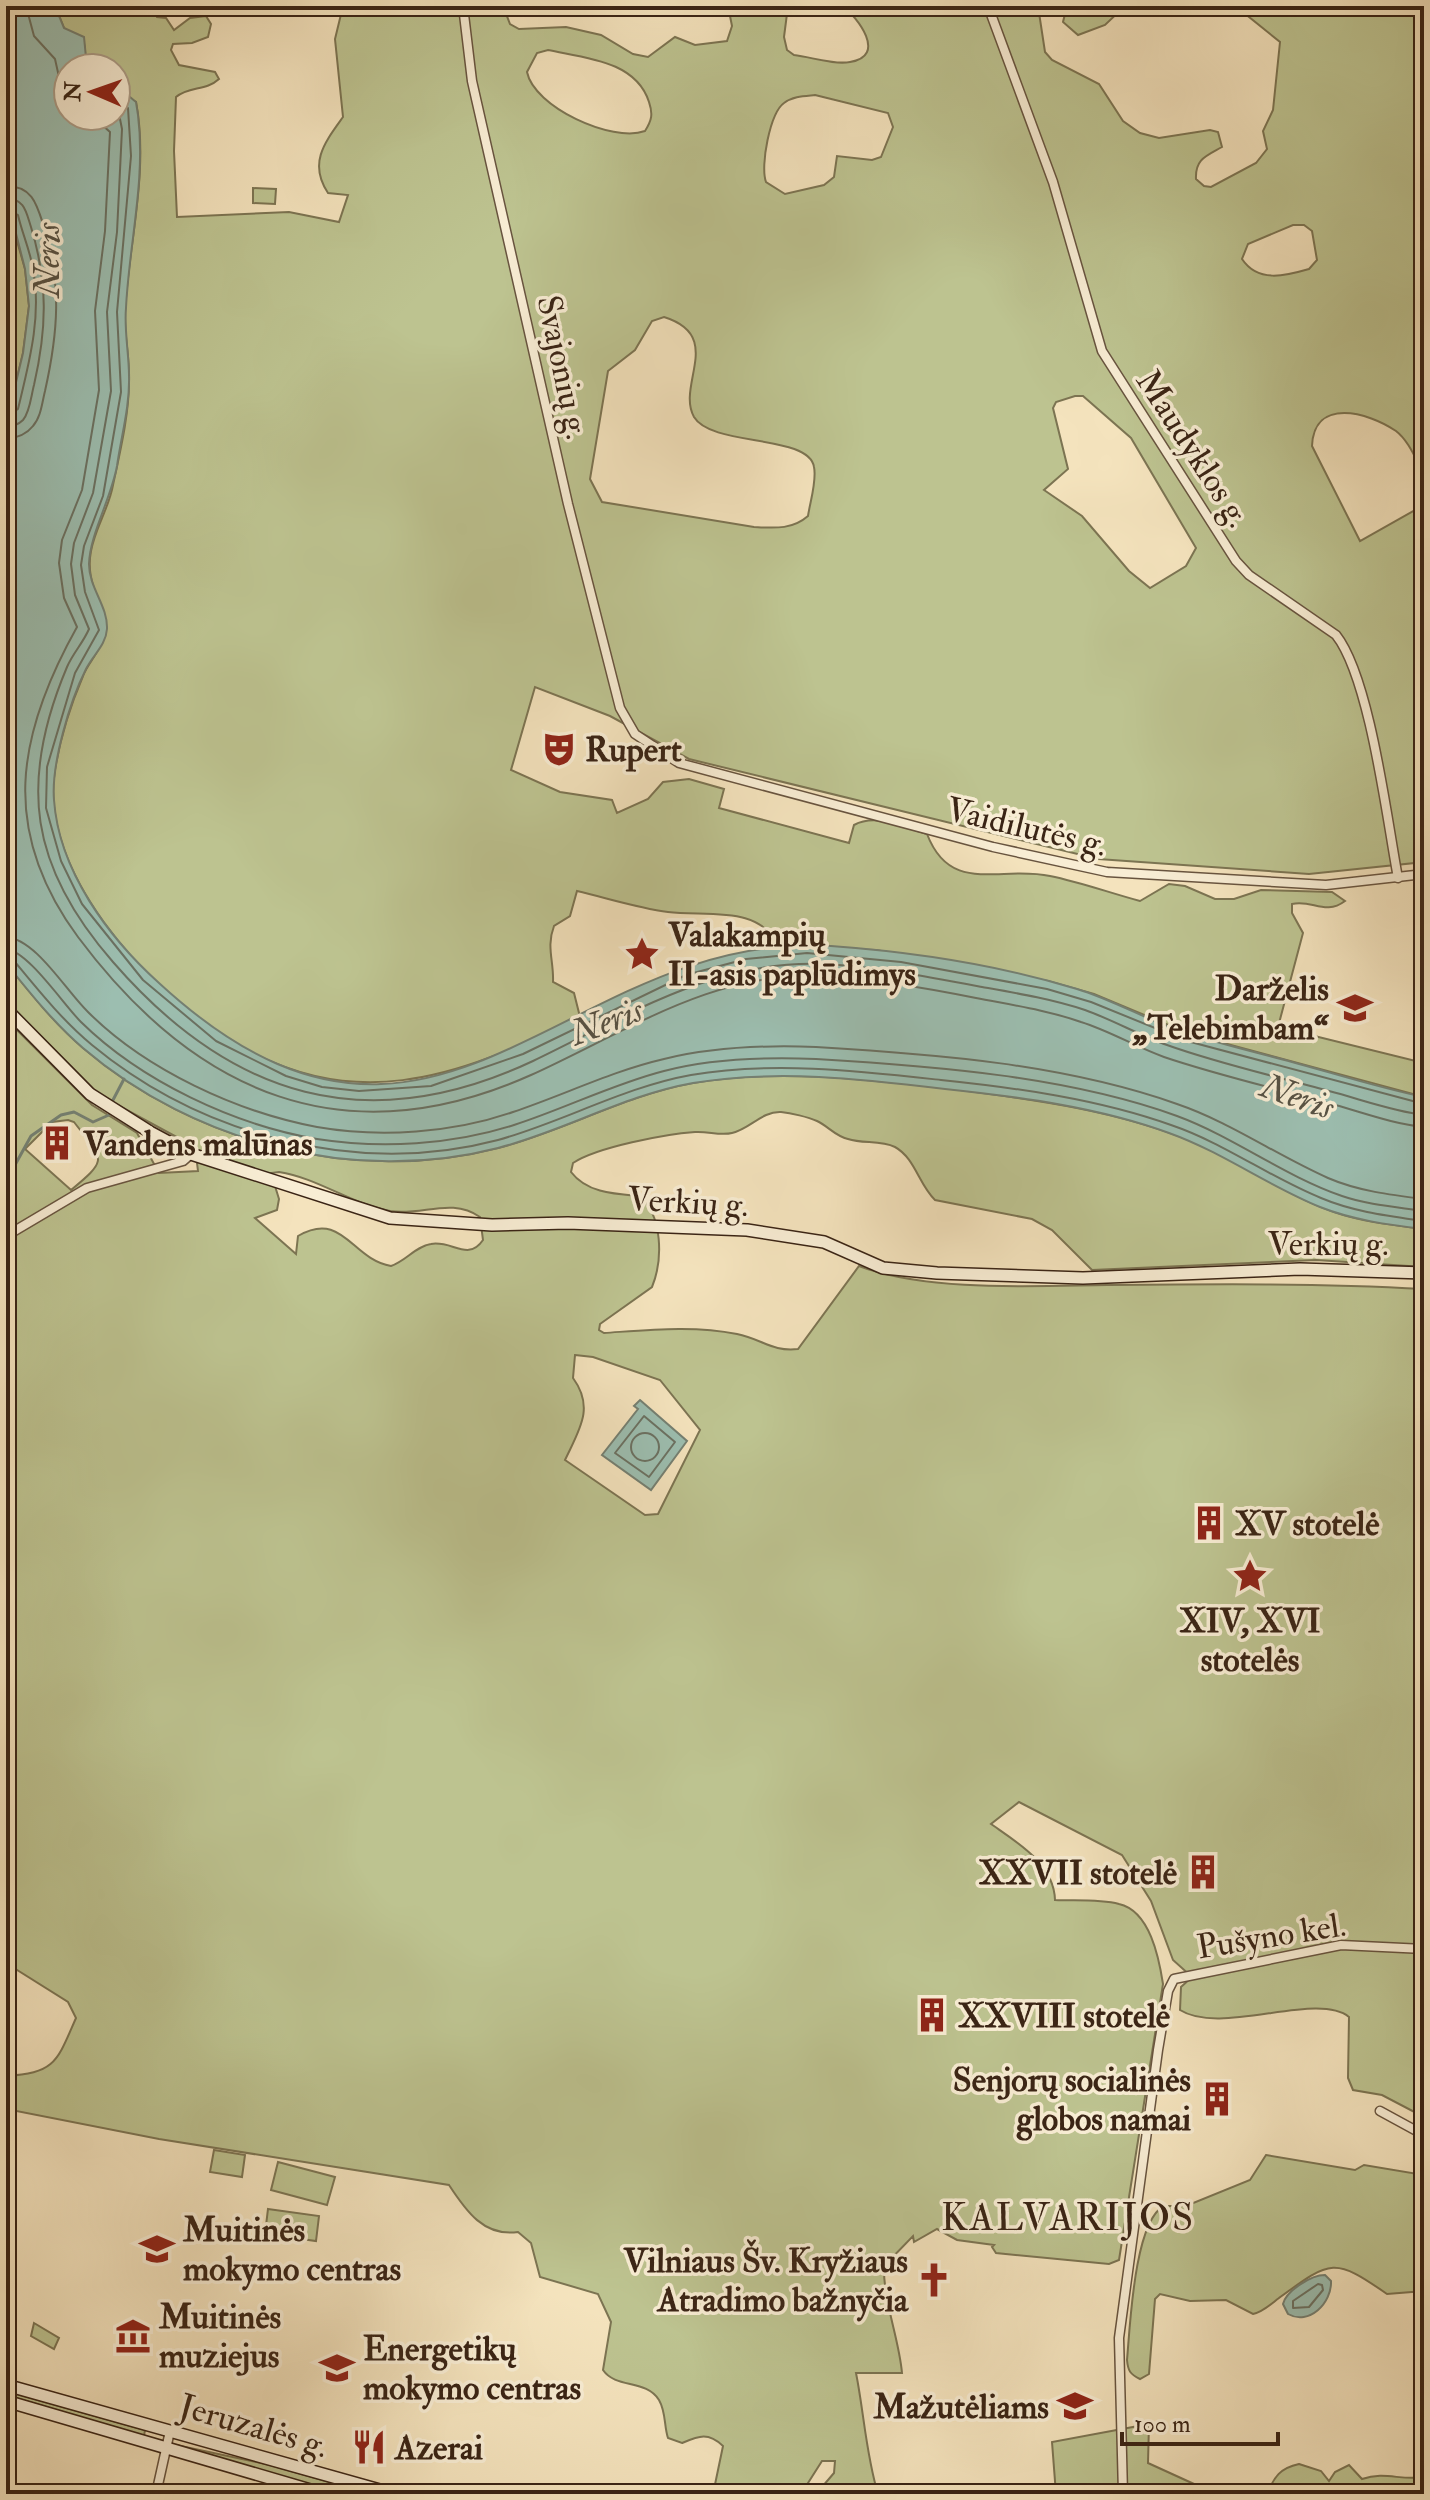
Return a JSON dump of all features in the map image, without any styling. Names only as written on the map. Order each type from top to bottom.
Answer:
[{"type":"main road","name":"Verkių g.","points":[[6,1009],[90,1094],[191,1154],[390,1218],[492,1225],[568,1223],[747,1230],[824,1242],[872,1265],[901,1271],[1083,1278],[1300,1269],[1424,1273]]},
{"type":"main road","name":"Jeruzalės g.","points":[[6,2385],[394,2494]]},
{"type":"main road","name":"Jeruzalės g.","points":[[6,2401],[324,2494]]},
{"type":"street","name":"Svajonių g.","points":[[463,6],[472,81],[568,504],[620,708],[635,734]]},
{"type":"street","name":"Maudyklos g.","points":[[988,6],[1053,182],[1102,351],[1236,561],[1249,575],[1336,635],[1344,646],[1363,699],[1398,878]]},
{"type":"street","name":"Vaidilutės g.","points":[[635,734],[679,763],[1074,867],[1158,877],[1294,885],[1424,874]]},
{"type":"street","points":[[6,1236],[79,1191],[183,1161],[191,1154]]},
{"type":"street","name":"Pušyno kel.","points":[[1123,2494],[1119,2338],[1158,2050],[1168,1991],[1174,1979],[1341,1945],[1424,1949]]},
{"type":"street","points":[[1380,2111],[1424,2135]]},
{"type":"street","points":[[156,2494],[170,2431]]},
{"type":"green space","points":[[55,6],[152,6],[157,17],[166,18],[174,30],[190,18],[206,16],[211,24],[208,37],[192,43],[173,44],[171,50],[179,65],[215,72],[219,79],[176,97],[174,151],[177,217],[289,212],[339,222],[348,195],[328,193],[319,172],[319,162],[325,144],[343,117],[335,39],[343,6],[503,6],[510,24],[519,29],[566,27],[601,35],[633,54],[648,57],[675,37],[695,45],[727,41],[732,26],[728,6],[788,6],[784,37],[787,50],[794,55],[844,63],[861,58],[867,52],[868,45],[861,27],[843,6],[1038,6],[1045,52],[1052,60],[1099,84],[1123,121],[1140,133],[1159,138],[1210,130],[1218,132],[1222,147],[1203,159],[1196,172],[1196,179],[1204,186],[1211,187],[1256,163],[1267,149],[1263,131],[1273,110],[1280,42],[1244,13],[1205,6],[1424,6],[1424,474],[1401,435],[1384,424],[1358,414],[1332,415],[1322,420],[1315,431],[1312,446],[1360,541],[1424,505],[1424,862],[1309,874],[1098,859],[689,759],[610,716],[535,687],[511,770],[560,792],[612,800],[617,813],[648,799],[663,782],[689,779],[724,789],[719,808],[849,843],[854,825],[871,820],[890,822],[927,834],[937,853],[949,865],[963,872],[1050,876],[1140,901],[1169,884],[1185,886],[1215,899],[1234,899],[1261,890],[1332,892],[1345,901],[1331,907],[1292,904],[1292,913],[1303,933],[1278,1027],[1424,1063],[1424,1097],[1190,1034],[1094,994],[1048,981],[876,950],[779,947],[770,933],[746,918],[657,910],[577,891],[570,916],[554,926],[550,947],[553,982],[574,993],[580,1017],[490,1058],[446,1072],[403,1080],[359,1082],[315,1076],[270,1061],[223,1036],[193,1015],[132,957],[104,922],[80,885],[63,847],[54,808],[55,770],[63,734],[83,676],[102,639],[102,616],[91,575],[91,551],[111,493],[127,407],[129,372],[125,311],[140,154],[136,102],[132,100],[132,52],[85,52],[79,38],[64,28]],"holes":[[[548,50],[593,59],[633,78],[642,88],[650,106],[651,117],[645,131],[614,132],[595,127],[576,119],[544,98],[527,72],[537,53]],[[815,95],[888,113],[893,127],[881,157],[872,160],[837,156],[834,177],[824,185],[785,194],[766,182],[764,174],[774,117],[784,103]],[[1293,225],[1304,225],[1312,231],[1317,260],[1309,269],[1272,276],[1248,267],[1242,259],[1248,244]],[[664,317],[682,325],[692,336],[696,349],[690,404],[694,417],[704,426],[720,433],[796,449],[808,457],[814,467],[814,485],[808,516],[802,521],[776,528],[754,527],[602,502],[590,479],[608,371],[635,350],[652,321]],[[1083,396],[1131,438],[1196,548],[1186,566],[1150,588],[1129,571],[1082,516],[1044,490],[1068,469],[1053,408],[1056,402]]]},
{"type":"green space","points":[[1067,6],[1125,6],[1105,25],[1078,35],[1063,22]]},
{"type":"green space","points":[[6,165],[9,213],[25,269],[29,306],[23,353],[6,424]]},
{"type":"green space","points":[[253,188],[276,189],[275,204],[253,203]]},
{"type":"green space","points":[[6,963],[72,1038],[127,1081],[175,1109],[225,1131],[278,1148],[333,1158],[388,1161],[444,1158],[523,1141],[643,1096],[693,1083],[759,1076],[826,1077],[989,1094],[1106,1114],[1191,1141],[1334,1212],[1367,1221],[1424,1229],[1424,1267],[1316,1260],[1092,1270],[1052,1230],[1032,1219],[935,1200],[907,1158],[895,1147],[848,1139],[817,1121],[781,1112],[768,1114],[732,1133],[682,1133],[615,1147],[573,1163],[571,1172],[593,1188],[639,1196],[653,1214],[657,1226],[658,1264],[652,1287],[600,1324],[599,1330],[604,1333],[704,1330],[746,1336],[781,1349],[798,1349],[859,1266],[916,1280],[981,1286],[1266,1284],[1424,1289],[1424,2117],[1382,2095],[1353,2090],[1348,2078],[1349,2017],[1334,2010],[1292,2010],[1219,2018],[1198,2017],[1180,2010],[1181,1987],[1192,1977],[1173,1960],[1151,1901],[1122,1855],[1019,1802],[991,1824],[1023,1847],[1041,1865],[1053,1887],[1055,1900],[1103,1901],[1130,1908],[1151,1937],[1159,1962],[1163,1984],[1119,2260],[1109,2264],[996,2253],[992,2247],[994,2245],[957,2240],[937,2229],[914,2242],[913,2236],[884,2266],[886,2293],[902,2373],[856,2373],[878,2494],[816,2494],[834,2473],[835,2461],[822,2461],[801,2494],[713,2494],[723,2446],[708,2437],[682,2443],[668,2438],[663,2409],[653,2393],[615,2380],[603,2370],[611,2322],[598,2294],[540,2277],[531,2243],[518,2232],[495,2230],[477,2220],[449,2185],[159,2139],[6,2109],[6,2076],[35,2072],[53,2062],[76,2018],[68,2002],[6,1963],[6,1019],[92,1105],[137,1133],[159,1173],[198,1171],[195,1147],[99,1095],[6,1001]],"holes":[[[52,1122],[74,1122],[98,1158],[92,1171],[71,1190],[25,1149]],[[271,1173],[293,1175],[390,1211],[447,1208],[469,1211],[480,1217],[483,1240],[472,1249],[465,1250],[439,1244],[426,1245],[391,1266],[377,1262],[337,1232],[326,1229],[298,1236],[296,1254],[255,1218],[277,1210],[279,1199]],[[575,1355],[593,1357],[660,1380],[700,1430],[658,1514],[645,1515],[565,1460],[584,1409],[580,1389],[573,1378]]]},
{"type":"green space","points":[[214,2150],[245,2155],[242,2177],[210,2172]]},
{"type":"green space","points":[[1266,2155],[1355,2170],[1364,2165],[1424,2175],[1424,2291],[1387,2294],[1355,2274],[1333,2268],[1310,2276],[1264,2310],[1253,2314],[1226,2300],[1190,2301],[1160,2294],[1155,2299],[1149,2374],[1140,2379],[1130,2372],[1127,2360],[1132,2301],[1140,2253],[1154,2216],[1164,2206],[1186,2206],[1250,2180]]},
{"type":"green space","points":[[278,2162],[335,2177],[327,2205],[271,2190]]},
{"type":"green space","points":[[268,2209],[319,2216],[316,2241],[265,2234]]},
{"type":"green space","points":[[34,2323],[59,2338],[54,2349],[31,2336]]},
{"type":"green space","points":[[6,2391],[145,2430],[144,2436],[6,2395]]},
{"type":"green space","points":[[1149,2424],[1148,2463],[1216,2494],[1056,2494],[1052,2442]]},
{"type":"green space","points":[[176,2445],[270,2465],[368,2493],[341,2494]]},
{"type":"green space","points":[[1299,2464],[1321,2471],[1329,2481],[1335,2472],[1349,2465],[1362,2479],[1378,2476],[1424,2477],[1424,2494],[1267,2494],[1278,2474]]},
{"type":"water","name":"Neris","points":[[6,6],[55,6],[64,28],[84,37],[85,52],[52,52],[52,132],[132,132],[132,99],[136,102],[140,139],[126,317],[128,399],[114,478],[93,541],[89,564],[107,629],[102,645],[80,682],[59,751],[54,785],[58,826],[76,877],[89,901],[122,945],[159,983],[256,1054],[343,1082],[423,1079],[498,1054],[652,980],[737,953],[831,946],[924,956],[987,966],[1047,981],[1089,993],[1202,1038],[1424,1097],[1424,1229],[1384,1224],[1333,1212],[1208,1150],[1169,1133],[1115,1116],[1058,1104],[882,1082],[787,1076],[693,1083],[619,1104],[498,1148],[444,1158],[388,1161],[333,1158],[278,1148],[225,1131],[175,1109],[127,1081],[83,1048],[52,1018],[6,963],[6,424],[23,353],[29,306],[25,269],[7,198]]},
{"type":"water","points":[[640,1400],[687,1441],[651,1490],[602,1455],[638,1409],[634,1406]]},
{"type":"water","points":[[1325,2275],[1331,2281],[1330,2289],[1318,2310],[1304,2317],[1288,2314],[1283,2304],[1289,2294],[1306,2281]]},
{"type":"waterway","points":[[113,1100],[124,1079]]},
{"type":"waterway","points":[[6,1173],[15,1165],[31,1136],[61,1115],[74,1112],[93,1122],[109,1115]]},
{"type":"place","name":"Rupert","points":[[559,749]]},
{"type":"place","name":"Valakampių II-asis paplūdimys","points":[[642,954]]},
{"type":"place","name":"Darželis „Telebimbam“","points":[[1355,1008]]},
{"type":"place","name":"Vandens malūnas","points":[[57,1143]]},
{"type":"place","name":"XV stotelė","points":[[1209,1523]]},
{"type":"place","name":"XIV, XVI stotelės","points":[[1250,1576]]},
{"type":"place","name":"XXVII stotelė","points":[[1203,1872]]},
{"type":"place","name":"XXVIII stotelė","points":[[932,2015]]},
{"type":"place","name":"Senjorų socialinės globos namai","points":[[1217,2099]]},
{"type":"place","name":"Muitinės mokymo centras","points":[[157,2249]]},
{"type":"place","name":"Vilniaus Šv. Kryžiaus Atradimo bažnyčia","points":[[934,2280]]},
{"type":"place","name":"Muitinės muziejus","points":[[133,2336]]},
{"type":"place","name":"Energetikų mokymo centras","points":[[337,2368]]},
{"type":"place","name":"Mažutėliams","points":[[1075,2406]]},
{"type":"place","name":"Azerai","points":[[369,2447]]},
{"type":"district","name":"KALVARIJOS","points":[[1068,2217]]}]
